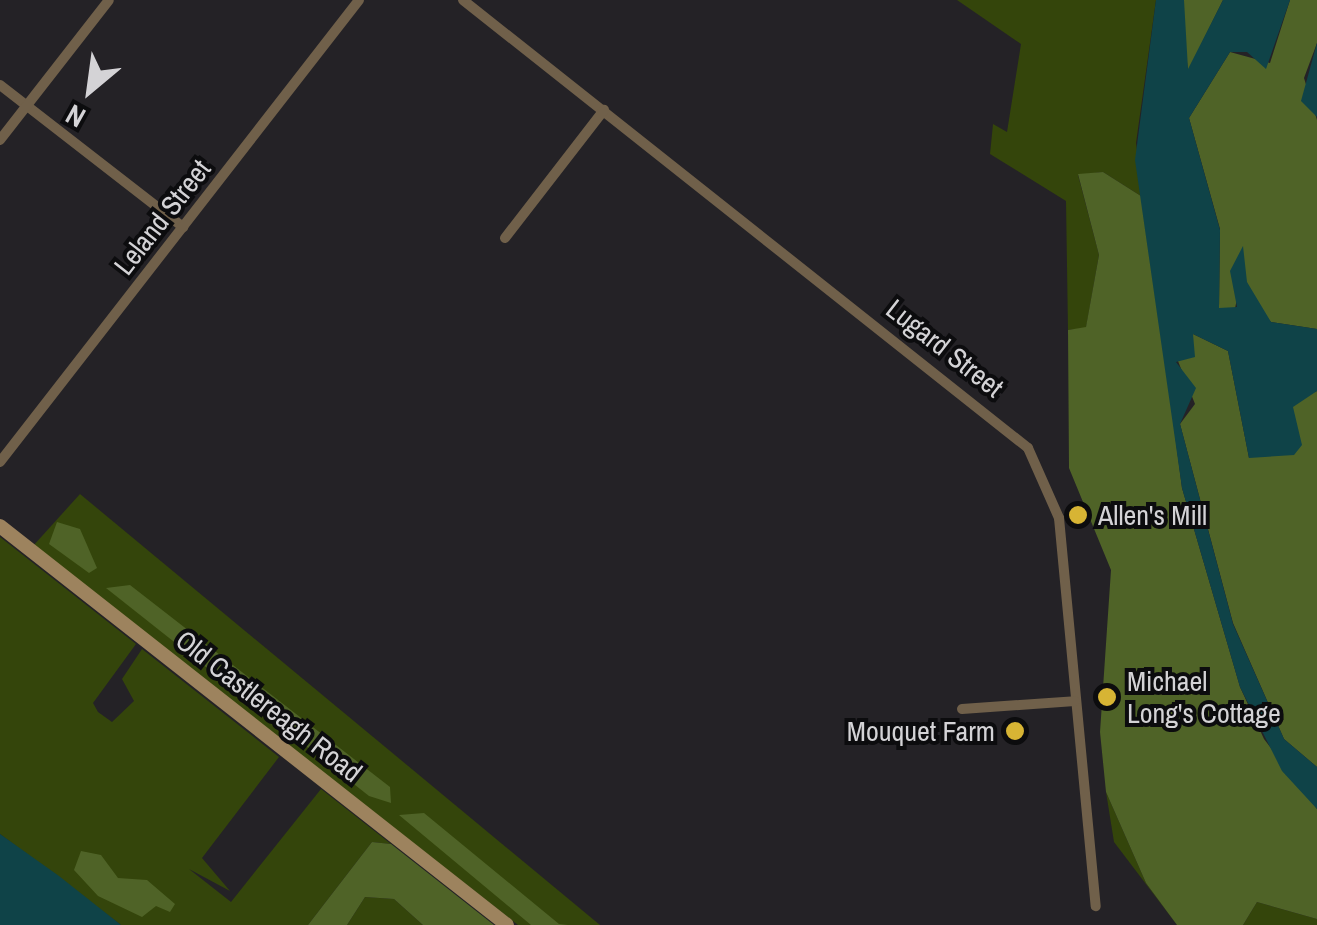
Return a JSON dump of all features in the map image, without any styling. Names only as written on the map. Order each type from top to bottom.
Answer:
[{"type":"street","points":[[0,140],[109,0]]},
{"type":"street","name":"Leland Street","points":[[0,462],[359,0]]},
{"type":"street","name":"Lugard Street","points":[[463,0],[1028,448],[1059,518],[1096,906]]},
{"type":"street","points":[[0,85],[183,226]]},
{"type":"street","points":[[505,238],[604,110]]},
{"type":"street","name":"Old Castlereagh Road","points":[[0,526],[507,925]]},
{"type":"street","points":[[962,709],[1075,701]]},
{"type":"green space","points":[[957,0],[1156,0],[1136,143],[1144,198],[1103,172],[1078,175],[1099,255],[1086,328],[1068,330],[1066,201],[990,154],[993,124],[1007,132],[1021,44]]},
{"type":"green space","points":[[1184,0],[1223,0],[1188,71],[1182,17]]},
{"type":"green space","points":[[1290,0],[1317,0],[1317,43],[1304,78],[1317,120],[1317,329],[1271,322],[1240,285],[1234,313],[1219,308],[1220,229],[1189,118],[1230,52],[1270,63]]},
{"type":"green space","points":[[1103,172],[1144,198],[1182,488],[1240,687],[1264,739],[1317,809],[1317,919],[1257,902],[1243,925],[1177,925],[1146,883],[1106,792],[1100,732],[1111,570],[1069,468],[1068,330],[1086,327],[1099,255],[1078,174]]},
{"type":"green space","points":[[1193,334],[1228,351],[1249,458],[1298,399],[1317,391],[1317,767],[1284,739],[1233,623],[1180,424],[1195,404],[1176,356],[1189,358]]},
{"type":"green space","points":[[80,494],[600,925],[518,925],[33,546]]},
{"type":"green space","points":[[57,522],[80,529],[97,568],[89,573],[49,544]]},
{"type":"green space","points":[[0,537],[136,644],[93,703],[98,712],[112,722],[134,701],[122,679],[142,649],[279,757],[202,858],[230,891],[189,869],[231,902],[321,789],[391,844],[372,842],[308,925],[121,925],[0,834]]},
{"type":"green space","points":[[130,585],[390,787],[391,803],[369,796],[106,588]]},
{"type":"green space","points":[[1106,792],[1146,883],[1177,925],[1114,842]]},
{"type":"green space","points":[[424,813],[559,924],[568,925],[531,925],[399,815]]},
{"type":"green space","points":[[372,842],[391,844],[494,925],[423,925],[394,899],[365,897],[347,925],[308,925]]},
{"type":"green space","points":[[81,851],[101,855],[118,878],[147,880],[175,904],[170,912],[156,906],[142,917],[98,896],[74,870]]},
{"type":"green space","points":[[365,897],[394,899],[423,925],[347,925]]},
{"type":"green space","points":[[1257,902],[1317,919],[1317,925],[1243,925]]},
{"type":"water","points":[[1156,0],[1184,0],[1188,69],[1223,0],[1290,0],[1266,69],[1247,52],[1230,52],[1189,118],[1220,230],[1219,308],[1237,307],[1230,271],[1243,246],[1247,282],[1271,322],[1317,329],[1317,391],[1293,407],[1302,445],[1294,455],[1249,458],[1228,351],[1193,334],[1195,357],[1176,362],[1196,388],[1180,424],[1233,624],[1284,739],[1317,767],[1317,809],[1282,771],[1240,687],[1182,488],[1135,160]]},
{"type":"water","points":[[1317,43],[1317,117],[1301,101]]},
{"type":"water","points":[[0,834],[59,876],[121,925],[0,925]]},
{"type":"place","name":"Allen's Mill","points":[[1078,515]]},
{"type":"place","name":"Michael Long's Cottage","points":[[1107,697]]},
{"type":"place","name":"Mouquet Farm","points":[[1015,731]]}]
